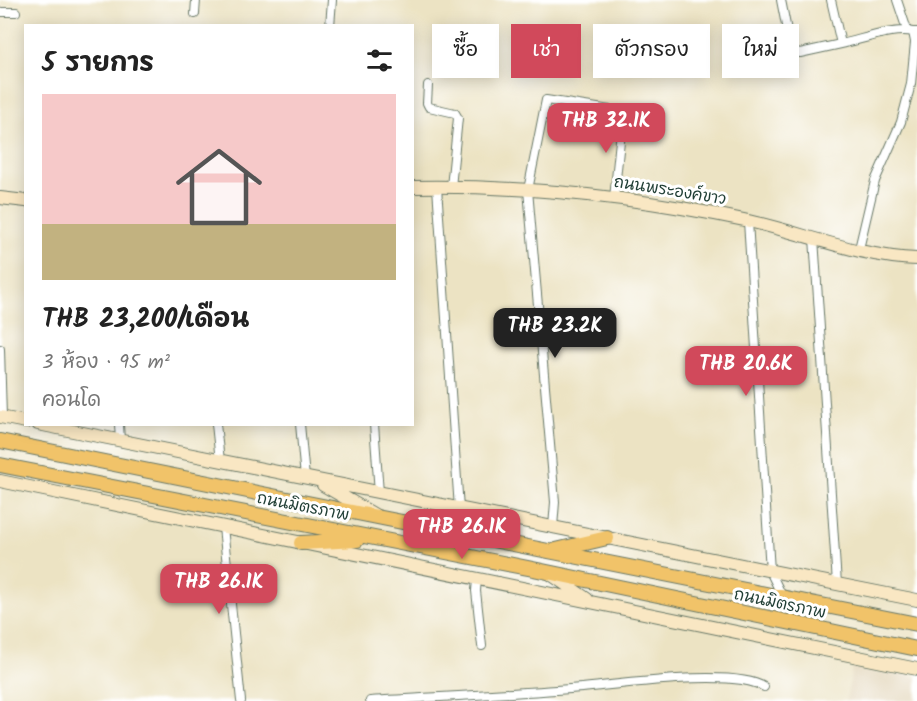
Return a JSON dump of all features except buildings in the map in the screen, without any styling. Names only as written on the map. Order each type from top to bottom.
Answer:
[{"type":"main road","name":"ถนนพระองค์ขาว","points":[[414,187],[528,190],[673,206],[748,221],[895,258],[917,259]]},
{"type":"main road","points":[[0,198],[24,201]]},
{"type":"main road","points":[[1,417],[24,422]]},
{"type":"main road","points":[[48,426],[917,600]]},
{"type":"main road","name":"ถนนมิตรภาพ","points":[[0,441],[917,624]]},
{"type":"main road","name":"ถนนมิตรภาพ","points":[[0,465],[533,568],[917,649]]},
{"type":"main road","points":[[309,479],[382,518]]},
{"type":"main road","points":[[0,481],[917,669]]},
{"type":"main road","points":[[301,543],[377,538]]},
{"type":"main road","points":[[533,568],[544,550],[607,538]]},
{"type":"main road","points":[[548,572],[593,603]]},
{"type":"main road","points":[[778,620],[783,598]]},
{"type":"main road","points":[[843,634],[848,610]]},
{"type":"street","points":[[195,14],[196,0]]},
{"type":"street","points":[[330,24],[332,0]]},
{"type":"street","points":[[781,0],[790,46],[794,51],[800,52],[912,32]]},
{"type":"street","points":[[831,0],[841,44]]},
{"type":"street","points":[[859,249],[875,181],[902,122],[909,93],[915,42],[897,0]]},
{"type":"street","points":[[0,12],[16,12]]},
{"type":"street","points":[[428,85],[427,103],[429,107],[454,113],[458,118],[451,187]]},
{"type":"street","points":[[553,528],[555,502],[528,190],[546,100],[623,112],[614,198]]},
{"type":"street","points":[[436,187],[459,508]]},
{"type":"street","points":[[748,221],[770,571],[783,598]]},
{"type":"street","points":[[814,238],[837,584]]},
{"type":"street","points":[[0,349],[1,417]]},
{"type":"street","points":[[119,426],[120,441]]},
{"type":"street","points":[[216,426],[220,461]]},
{"type":"street","points":[[300,426],[309,479]]},
{"type":"street","points":[[374,426],[379,493]]},
{"type":"street","points":[[224,527],[241,701]]},
{"type":"street","points":[[477,579],[476,591],[482,646]]},
{"type":"street","points":[[370,701],[570,689],[687,679],[722,678],[759,683],[764,687]]},
{"type":"shaded area","points":[[853,664],[917,677],[917,701],[846,701]]}]
